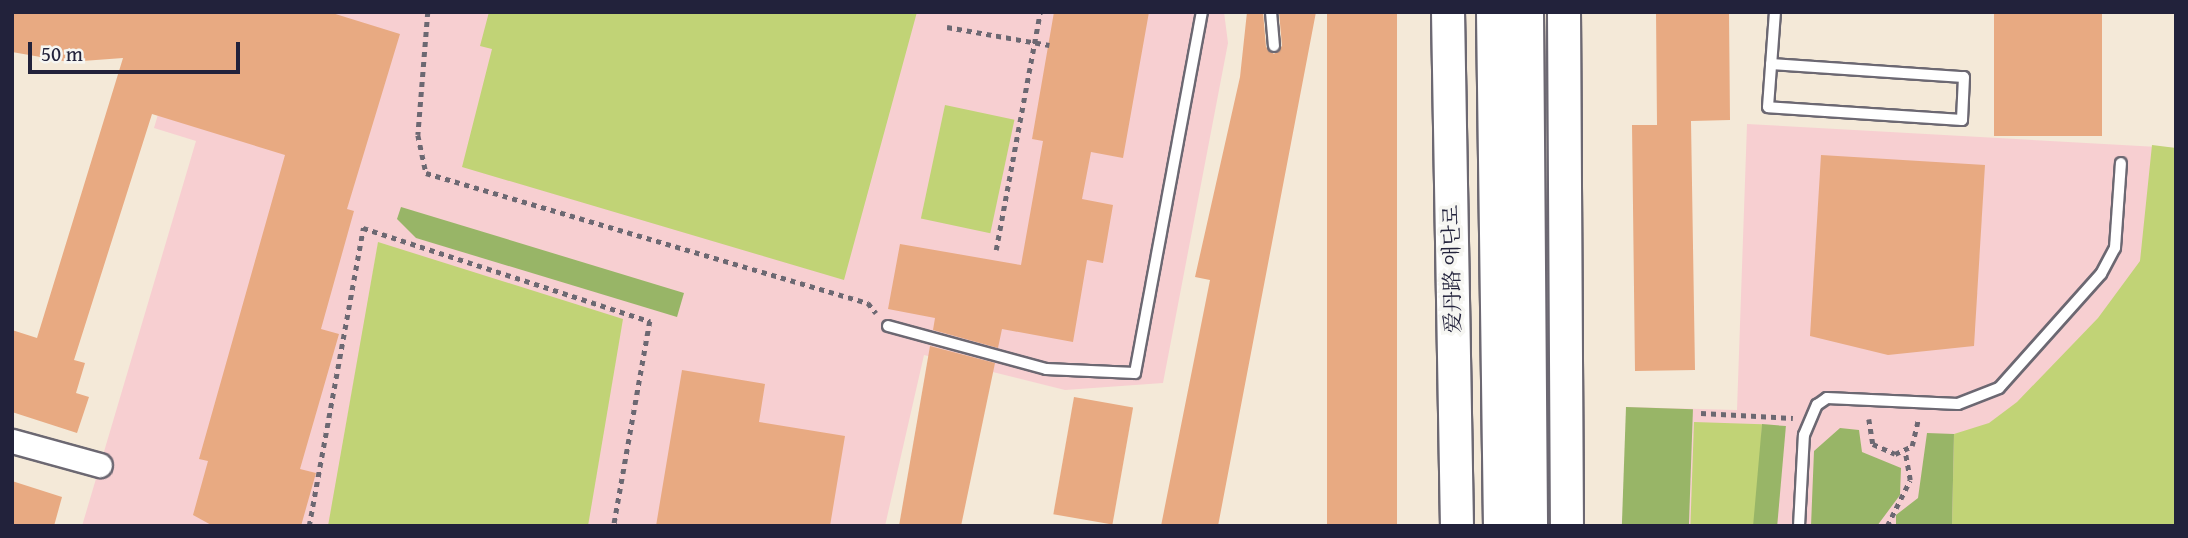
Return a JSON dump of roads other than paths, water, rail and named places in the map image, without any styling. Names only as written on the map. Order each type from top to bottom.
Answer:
[{"type":"main road","points":[[1494,12],[1501,526]]},
{"type":"main road","points":[[1525,12],[1529,526]]},
{"type":"street","name":"爱丹路 애단로","points":[[1448,12],[1458,526]]},
{"type":"street","points":[[1564,12],[1567,526]]},
{"type":"street","points":[[12,441],[100,465]]},
{"type":"lane","points":[[888,326],[1046,369],[1135,373],[1202,12]]},
{"type":"lane","points":[[1271,12],[1274,46]]},
{"type":"lane","points":[[1771,64],[1964,77],[1962,120],[1768,107],[1771,64],[1775,12]]},
{"type":"lane","points":[[1800,526],[1807,419],[1827,398],[1920,406],[1958,404],[1999,388],[2101,274],[2115,248],[2121,163]]}]
